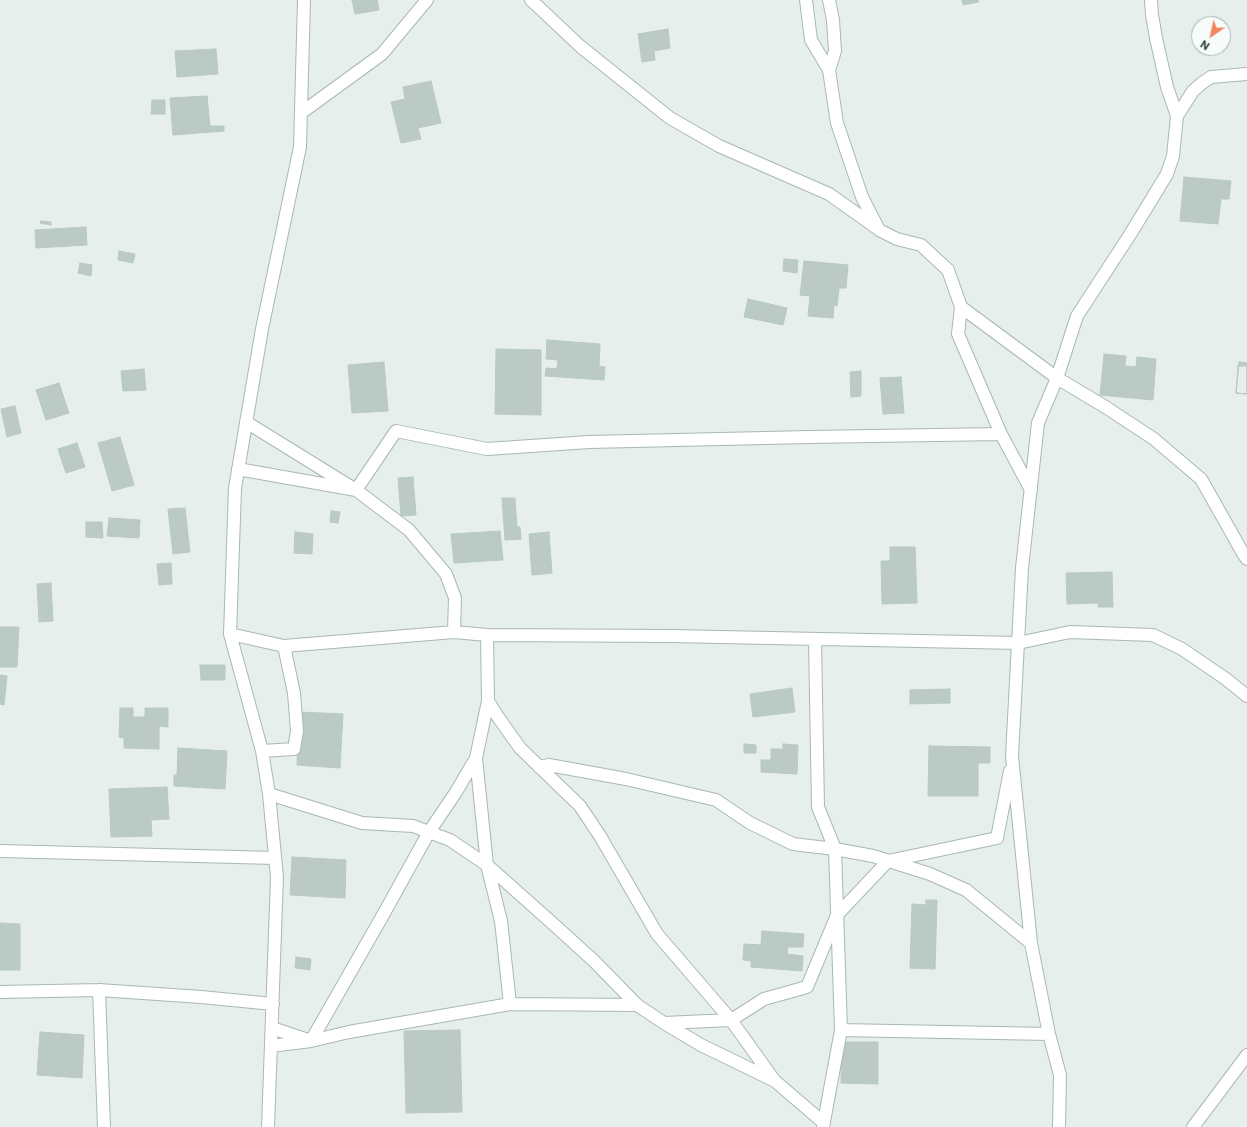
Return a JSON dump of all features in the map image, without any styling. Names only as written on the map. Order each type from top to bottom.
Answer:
[{"type":"street","points":[[268,1127],[277,877],[269,794],[262,751],[230,634],[235,488],[262,329],[300,147],[304,0]]},
{"type":"street","points":[[301,113],[382,54],[427,0]]},
{"type":"street","points":[[530,0],[581,47],[670,118],[719,146],[829,194],[879,230],[897,239],[921,246],[948,270],[960,307],[958,334],[1001,434],[1031,490]]},
{"type":"street","points":[[806,0],[811,40],[829,70],[837,122],[862,197],[879,230]]},
{"type":"street","points":[[829,0],[833,20],[835,51],[829,70]]},
{"type":"street","points":[[664,1023],[731,1020],[764,999],[808,987],[837,916],[888,861],[997,838],[1012,756],[1022,568],[1038,423],[1057,378],[1077,316],[1131,233],[1166,174],[1173,156],[1177,116],[1158,45],[1152,15],[1151,0]]},
{"type":"street","points":[[1177,116],[1193,91],[1202,82],[1211,77],[1247,74]]},
{"type":"street","points":[[960,307],[1057,378],[1107,408],[1154,439],[1201,479],[1247,559]]},
{"type":"street","points":[[246,422],[356,490],[409,530],[446,574],[455,598],[454,632]]},
{"type":"street","points":[[356,490],[396,431],[487,449],[589,442],[1001,434]]},
{"type":"street","points":[[238,469],[356,490]]},
{"type":"street","points":[[230,634],[284,646],[454,632],[487,635],[671,636],[1018,643],[1070,632],[1153,635],[1182,649],[1226,679],[1247,696]]},
{"type":"street","points":[[487,635],[488,701],[476,758],[487,865],[501,921],[510,1004]]},
{"type":"street","points":[[815,640],[818,807],[835,849],[841,1030],[823,1125]]},
{"type":"street","points":[[262,751],[294,749],[297,731],[294,693],[284,646]]},
{"type":"street","points":[[488,701],[520,748],[580,806],[600,836],[658,934],[731,1020],[775,1081],[823,1125]]},
{"type":"street","points":[[1012,756],[1030,944],[1049,1034],[1060,1075],[1058,1127]]},
{"type":"street","points":[[311,1041],[383,916],[428,832],[456,792],[476,758]]},
{"type":"street","points":[[539,767],[549,765],[626,779],[716,800],[750,823],[793,844],[835,849],[873,856],[930,874],[966,890],[1030,944]]},
{"type":"street","points":[[269,794],[362,822],[413,826],[450,840],[487,865],[594,961],[637,1005],[701,1045],[775,1081]]},
{"type":"street","points":[[0,851],[275,858]]},
{"type":"street","points":[[0,992],[99,990],[201,997],[273,1004]]},
{"type":"street","points":[[99,990],[104,1127]]},
{"type":"street","points":[[271,1046],[311,1041],[349,1032],[510,1004],[637,1005]]},
{"type":"street","points":[[272,1028],[311,1041]]},
{"type":"street","points":[[841,1030],[1049,1034]]},
{"type":"street","points":[[1192,1127],[1247,1055]]},
{"type":"building","points":[[352,0],[377,0],[379,10],[355,14]]},
{"type":"building","points":[[962,0],[978,0],[979,2],[963,5]]},
{"type":"building","points":[[668,29],[670,48],[654,51],[655,60],[642,62],[638,34]]},
{"type":"building","points":[[216,49],[218,74],[177,77],[175,51]]},
{"type":"building","points":[[431,81],[441,123],[418,128],[421,139],[401,143],[391,102],[405,99],[403,87]]},
{"type":"building","points":[[207,96],[210,126],[224,126],[224,131],[173,135],[170,98]]},
{"type":"building","points":[[152,100],[165,100],[165,114],[151,114]]},
{"type":"building","points":[[1184,177],[1231,181],[1229,199],[1221,199],[1218,224],[1180,221]]},
{"type":"building","points":[[41,221],[51,222],[51,225],[40,223]]},
{"type":"building","points":[[86,227],[87,245],[36,248],[35,230]]},
{"type":"building","points":[[119,251],[135,254],[133,263],[118,260]]},
{"type":"building","points":[[784,259],[798,260],[797,273],[783,271]]},
{"type":"building","points":[[804,261],[848,265],[846,288],[839,288],[837,306],[834,305],[833,318],[808,316],[810,296],[800,295]]},
{"type":"building","points":[[80,263],[92,265],[91,276],[78,273]]},
{"type":"building","points":[[748,299],[787,308],[783,325],[744,317]]},
{"type":"building","points":[[547,340],[600,344],[599,366],[605,367],[604,380],[545,376],[546,368],[557,369],[558,360],[546,359]]},
{"type":"building","points":[[496,349],[541,350],[541,415],[495,414]]},
{"type":"building","points":[[1104,354],[1126,356],[1125,366],[1136,367],[1137,357],[1156,359],[1153,400],[1100,395]]},
{"type":"building","points":[[384,362],[388,411],[352,413],[348,365]]},
{"type":"building","points":[[1239,362],[1247,363],[1247,394],[1236,393]]},
{"type":"building","points":[[1238,366],[1247,366],[1247,394],[1236,393]]},
{"type":"building","points":[[144,369],[146,390],[123,391],[121,371]]},
{"type":"building","points":[[861,371],[861,396],[851,397],[850,372]]},
{"type":"building","points":[[901,377],[904,413],[883,414],[880,378]]},
{"type":"building","points":[[59,383],[69,413],[46,420],[36,390]]},
{"type":"building","points":[[15,406],[21,433],[7,437],[1,409]]},
{"type":"building","points":[[120,437],[134,485],[112,491],[98,443]]},
{"type":"building","points":[[77,443],[85,467],[66,473],[58,449]]},
{"type":"building","points":[[413,477],[416,515],[401,516],[398,478]]},
{"type":"building","points":[[502,498],[515,498],[517,527],[520,527],[521,539],[505,540]]},
{"type":"building","points":[[185,508],[190,552],[173,554],[168,509]]},
{"type":"building","points":[[331,511],[340,512],[338,523],[330,522]]},
{"type":"building","points":[[109,518],[140,520],[139,538],[107,536]]},
{"type":"building","points":[[86,522],[102,522],[103,538],[86,537]]},
{"type":"building","points":[[500,531],[503,560],[454,563],[451,534]]},
{"type":"building","points":[[295,532],[313,534],[312,554],[294,553]]},
{"type":"building","points":[[549,532],[552,573],[532,575],[529,534]]},
{"type":"building","points":[[890,547],[915,547],[917,603],[882,604],[881,561],[890,561]]},
{"type":"building","points":[[171,563],[172,584],[159,585],[157,564]]},
{"type":"building","points":[[1112,572],[1113,607],[1098,607],[1098,603],[1067,604],[1066,573]]},
{"type":"building","points":[[51,583],[53,621],[39,622],[37,584]]},
{"type":"building","points":[[0,627],[19,627],[17,667],[0,667]]},
{"type":"building","points":[[200,665],[225,665],[225,680],[201,680]]},
{"type":"building","points":[[0,675],[7,676],[4,705],[0,704]]},
{"type":"building","points":[[792,688],[795,712],[753,717],[750,694]]},
{"type":"building","points":[[950,689],[950,703],[910,704],[910,690]]},
{"type":"building","points":[[120,708],[133,708],[133,717],[145,717],[145,708],[168,708],[168,727],[159,726],[159,749],[124,748],[124,738],[119,737]]},
{"type":"building","points":[[299,712],[343,714],[340,768],[297,765]]},
{"type":"building","points":[[744,744],[756,745],[756,753],[744,753]]},
{"type":"building","points":[[783,744],[798,745],[797,774],[761,772],[761,760],[771,760],[771,749],[783,749]]},
{"type":"building","points":[[929,746],[990,747],[990,763],[978,763],[978,796],[928,796]]},
{"type":"building","points":[[178,748],[227,751],[225,789],[174,786],[174,775],[177,775]]},
{"type":"building","points":[[167,787],[169,819],[151,820],[152,836],[111,837],[109,789]]},
{"type":"building","points":[[292,857],[346,860],[345,898],[290,895]]},
{"type":"building","points":[[926,900],[937,900],[935,969],[910,968],[912,904],[926,905]]},
{"type":"building","points":[[0,923],[20,924],[20,970],[0,970]]},
{"type":"building","points":[[762,931],[804,934],[803,947],[788,947],[787,954],[803,956],[802,971],[751,967],[751,961],[743,960],[744,944],[761,945]]},
{"type":"building","points":[[296,957],[311,959],[310,970],[295,968]]},
{"type":"building","points":[[460,1030],[462,1112],[406,1113],[404,1031]]},
{"type":"building","points":[[40,1032],[84,1035],[82,1078],[37,1075]]},
{"type":"building","points":[[842,1042],[878,1042],[878,1084],[841,1083]]}]
